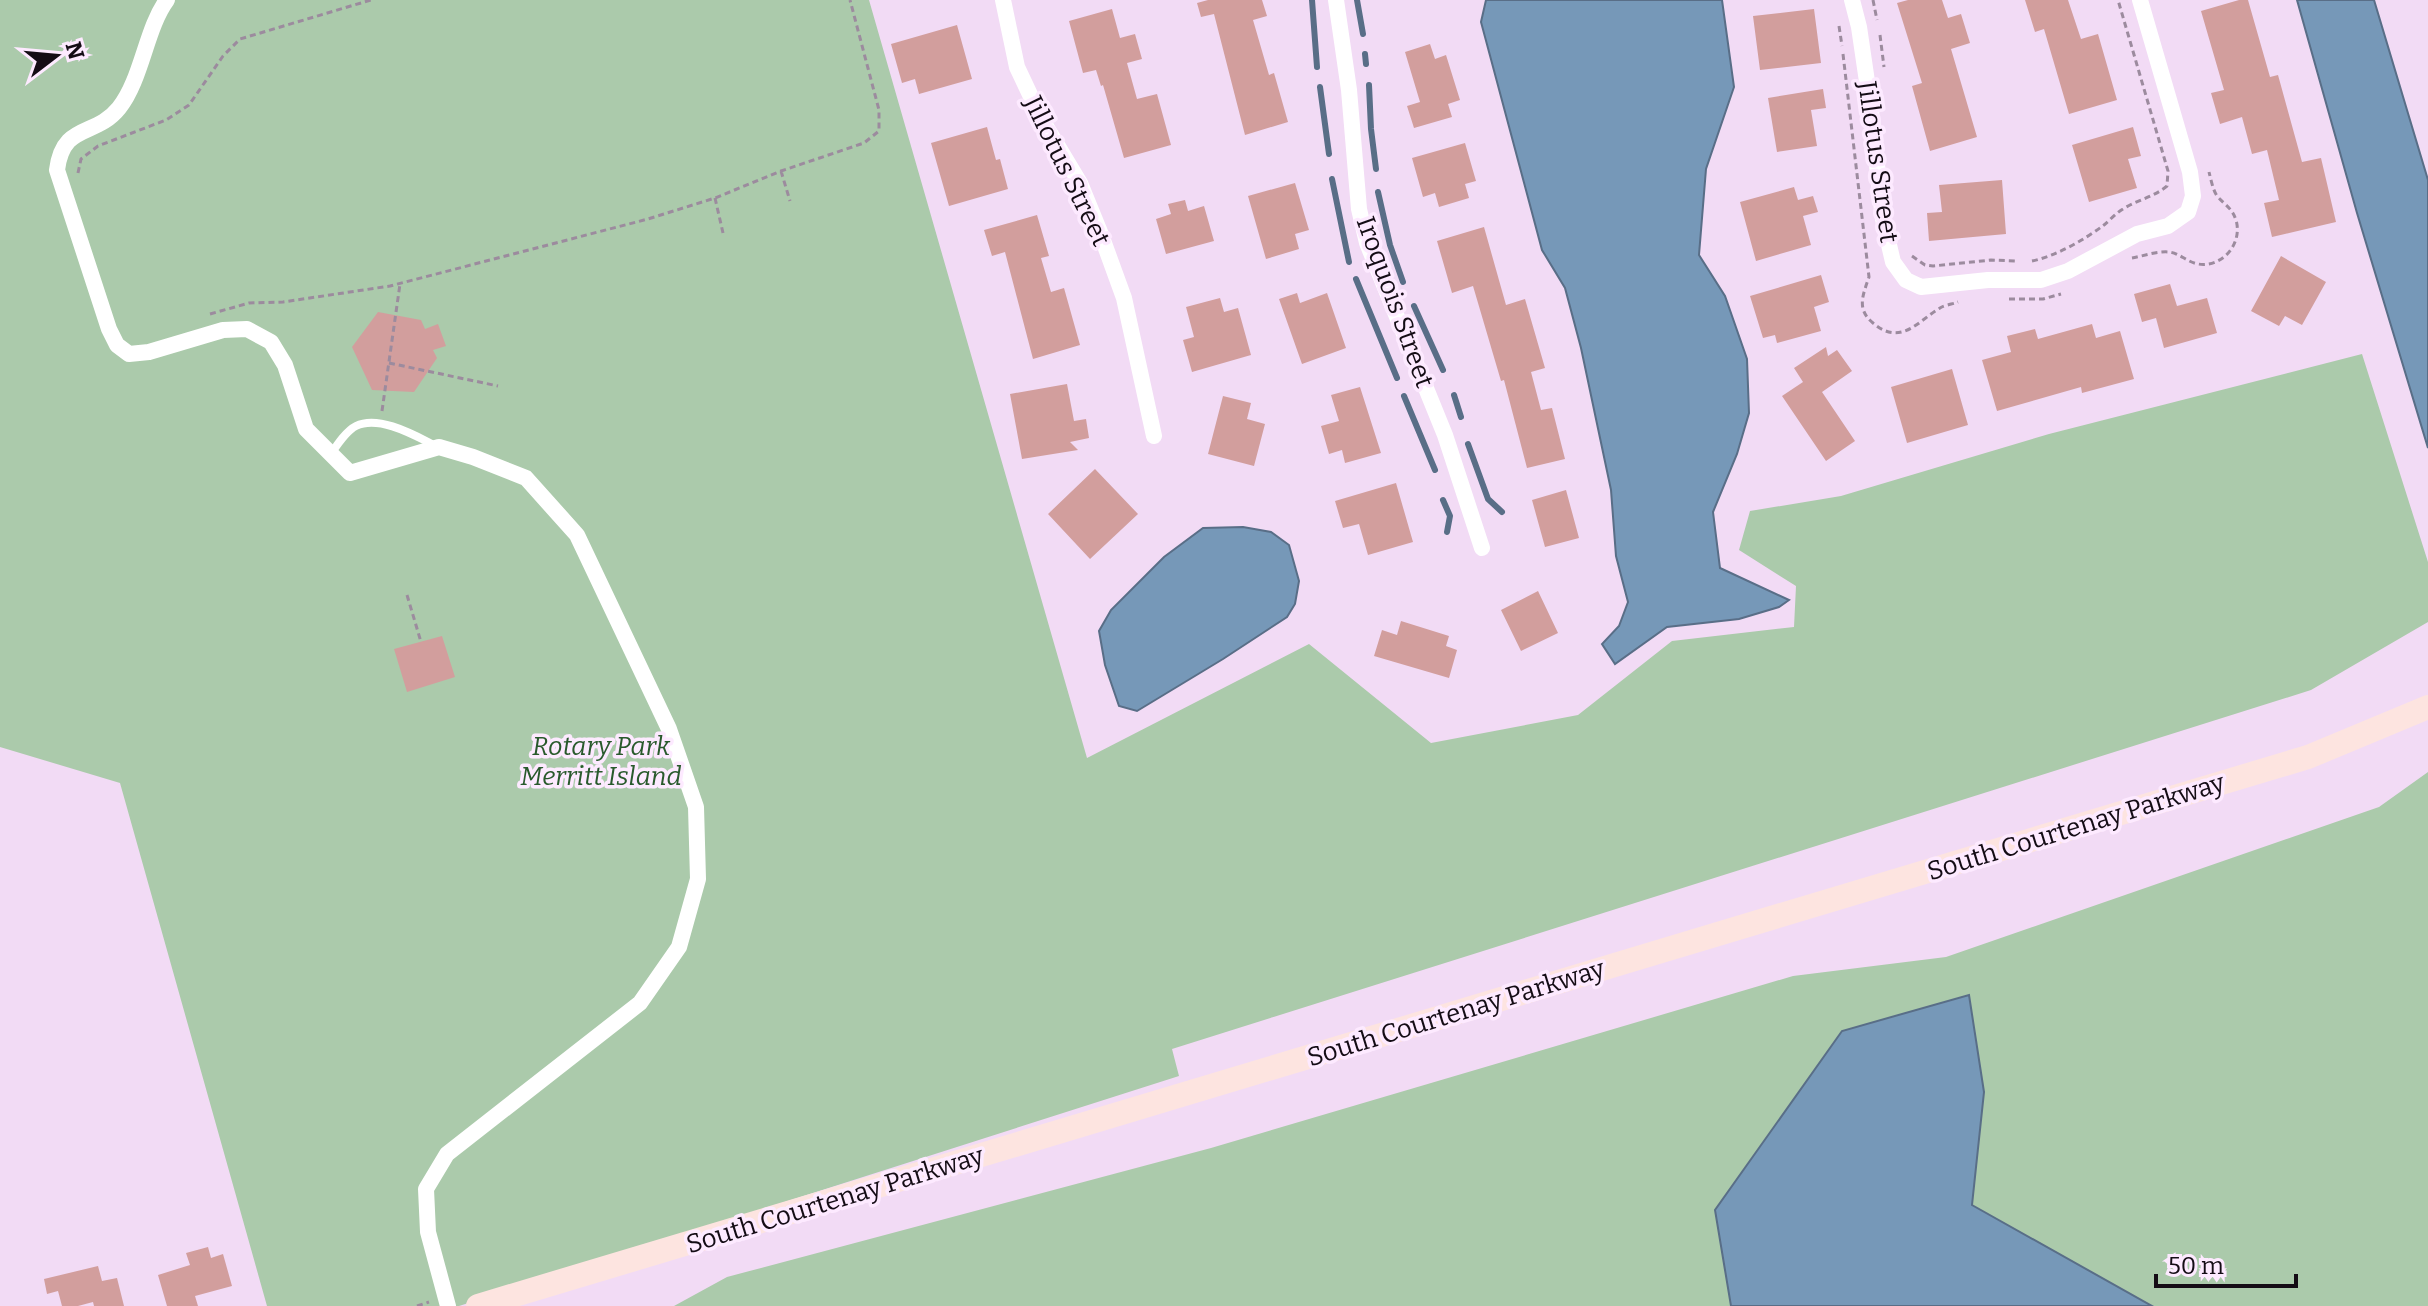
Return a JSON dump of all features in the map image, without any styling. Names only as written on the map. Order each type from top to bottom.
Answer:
[{"type":"main road","name":"South Courtenay Parkway","points":[[478,1306],[2308,757],[2428,707]]},
{"type":"street","points":[[167,0],[125,100],[113,115],[70,138],[59,153],[57,170],[117,345],[129,354],[149,352],[223,330],[247,329],[271,342],[285,365],[306,429],[350,473],[439,447],[526,478],[577,535],[669,729],[696,807],[698,879],[679,947],[640,1003],[447,1154],[426,1189],[428,1232],[448,1306]]},
{"type":"street","name":"Jillotus Street","points":[[1003,0],[1017,67],[1041,118],[1080,183],[1124,298],[1154,436]]},
{"type":"street","name":"Iroquois Street","points":[[1336,0],[1349,90],[1359,209],[1367,243],[1445,435],[1482,548]]},
{"type":"street","name":"Jillotus Street","points":[[1852,0],[1870,102],[1883,219],[1893,262],[1906,280],[1921,287],[1988,280],[2041,280],[2068,271],[2137,234],[2168,226],[2188,212],[2193,196],[2190,172],[2140,0]]},
{"type":"lane","points":[[331,454],[356,426],[380,423],[439,447]]},
{"type":"path","points":[[77,178],[81,159],[98,146],[166,120],[189,105],[223,56],[240,39],[371,0]]},
{"type":"path","points":[[207,315],[249,303],[283,302],[400,283],[648,219],[715,198],[781,171],[864,143],[879,131],[879,110],[850,0]]},
{"type":"path","points":[[1873,0],[1885,78]]},
{"type":"path","points":[[1910,255],[1933,266],[1991,260],[2037,260],[2066,248],[2101,227],[2124,208],[2161,192],[2167,186],[2168,171],[2118,0]]},
{"type":"path","points":[[1839,26],[1869,277],[1862,292],[1865,315],[1878,327],[1896,333],[1917,326],[1939,308],[1967,300]]},
{"type":"path","points":[[2127,259],[2173,252],[2202,265],[2223,258],[2233,248],[2237,239],[2234,215],[2228,204],[2215,194],[2207,164]]},
{"type":"path","points":[[781,171],[790,201]]},
{"type":"path","points":[[715,198],[723,233]]},
{"type":"path","points":[[380,423],[400,283]]},
{"type":"path","points":[[1999,299],[2043,299],[2065,291]]},
{"type":"path","points":[[389,363],[498,386]]},
{"type":"path","points":[[407,595],[421,642]]},
{"type":"green space","name":"Rotary Park Merritt Island","points":[[0,0],[869,0],[1087,758],[1309,644],[1431,743],[1578,715],[1672,641],[1794,627],[1796,586],[1739,550],[1750,511],[1841,496],[2049,434],[2362,354],[2428,562],[2428,622],[2311,690],[1172,1049],[1179,1076],[459,1306],[267,1306],[120,783],[0,747]]},
{"type":"green space","points":[[2428,772],[2428,1306],[674,1306],[727,1277],[1211,1148],[1793,976],[1946,957],[2379,807]]},
{"type":"water","points":[[1486,0],[1722,0],[1734,87],[1706,169],[1699,255],[1725,296],[1747,359],[1749,413],[1737,454],[1713,512],[1720,568],[1789,600],[1779,607],[1739,619],[1667,627],[1615,664],[1602,644],[1619,626],[1628,602],[1616,556],[1611,490],[1565,288],[1542,250],[1481,22]]},
{"type":"water","points":[[2297,0],[2374,0],[2428,180],[2428,448],[2357,213]]},
{"type":"water","points":[[1243,527],[1271,532],[1289,545],[1299,581],[1295,604],[1287,617],[1137,711],[1119,706],[1105,665],[1099,631],[1111,610],[1164,557],[1203,528]]},
{"type":"water","points":[[1969,995],[1984,1092],[1972,1205],[2152,1306],[1731,1306],[1715,1210],[1842,1031]]},
{"type":"building","points":[[1208,0],[1262,0],[1267,16],[1253,20],[1269,75],[1274,73],[1288,122],[1245,135],[1214,14],[1201,17],[1197,3]]},
{"type":"building","points":[[1942,0],[1948,18],[1961,14],[1970,43],[1951,49],[1977,137],[1930,151],[1912,86],[1922,83],[1897,3]]},
{"type":"building","points":[[2025,0],[2068,0],[2081,39],[2098,34],[2117,100],[2069,114],[2044,29],[2035,32]]},
{"type":"building","points":[[2248,0],[2270,77],[2278,75],[2302,162],[2321,158],[2336,222],[2272,237],[2264,203],[2279,200],[2267,150],[2252,154],[2242,117],[2220,124],[2211,93],[2224,90],[2201,11]]},
{"type":"building","points":[[1112,9],[1120,38],[1135,34],[1142,59],[1127,63],[1137,99],[1157,94],[1171,145],[1124,158],[1103,85],[1096,70],[1083,73],[1069,21]]},
{"type":"building","points":[[1814,9],[1821,63],[1760,70],[1753,16]]},
{"type":"building","points":[[957,25],[972,79],[919,94],[915,79],[902,83],[891,44]]},
{"type":"building","points":[[1430,44],[1435,59],[1446,55],[1460,100],[1448,104],[1452,117],[1414,128],[1407,106],[1420,102],[1405,52]]},
{"type":"building","points":[[1823,89],[1826,108],[1811,110],[1817,146],[1777,152],[1768,98]]},
{"type":"building","points":[[987,127],[1008,189],[949,206],[931,143]]},
{"type":"building","points":[[2133,127],[2141,156],[2128,159],[2137,188],[2089,202],[2072,145]]},
{"type":"building","points":[[1465,143],[1476,181],[1465,184],[1469,198],[1439,207],[1435,193],[1423,197],[1412,158]]},
{"type":"building","points":[[2002,180],[2006,234],[1929,241],[1927,213],[1942,212],[1939,185]]},
{"type":"building","points":[[1295,183],[1309,230],[1295,234],[1299,249],[1266,259],[1248,196]]},
{"type":"building","points":[[1794,187],[1798,200],[1813,196],[1818,212],[1803,216],[1811,245],[1756,261],[1740,202]]},
{"type":"building","points":[[1185,200],[1188,211],[1204,206],[1214,241],[1166,254],[1156,219],[1171,214],[1168,204]]},
{"type":"building","points":[[1037,215],[1049,256],[1041,258],[1051,292],[1064,288],[1080,345],[1033,359],[1005,252],[992,256],[984,230]]},
{"type":"building","points":[[1484,227],[1506,305],[1525,299],[1545,368],[1531,372],[1541,410],[1552,408],[1565,459],[1527,468],[1504,380],[1501,381],[1473,286],[1452,293],[1437,241]]},
{"type":"building","points":[[2281,256],[2326,282],[2302,325],[2285,316],[2279,326],[2251,311]]},
{"type":"building","points":[[1821,275],[1829,302],[1814,307],[1821,331],[1777,343],[1775,335],[1763,338],[1750,296]]},
{"type":"building","points":[[2170,284],[2177,306],[2207,298],[2217,333],[2164,348],[2156,318],[2142,322],[2134,294]]},
{"type":"building","points":[[1297,293],[1300,303],[1327,293],[1346,348],[1302,364],[1279,299]]},
{"type":"building","points":[[1220,298],[1224,312],[1238,308],[1251,355],[1192,372],[1183,340],[1194,337],[1186,307]]},
{"type":"building","points":[[378,312],[421,320],[425,329],[438,324],[446,346],[433,350],[437,358],[414,392],[372,390],[352,347]]},
{"type":"building","points":[[2092,324],[2096,338],[2120,331],[2134,379],[2082,393],[2081,387],[1997,411],[1982,360],[2011,352],[2007,336],[2035,329],[2038,339]]},
{"type":"building","points":[[1826,347],[1828,356],[1837,350],[1852,371],[1822,392],[1855,441],[1826,461],[1782,396],[1803,382],[1794,368]]},
{"type":"building","points":[[1952,369],[1968,425],[1907,443],[1891,387]]},
{"type":"building","points":[[1067,384],[1074,421],[1086,419],[1089,438],[1070,442],[1078,450],[1022,459],[1010,394]]},
{"type":"building","points":[[1360,387],[1381,453],[1345,463],[1342,450],[1329,454],[1321,426],[1339,421],[1331,395]]},
{"type":"building","points":[[1223,396],[1251,403],[1247,419],[1265,424],[1254,466],[1208,454]]},
{"type":"building","points":[[1095,469],[1138,514],[1090,559],[1048,514]]},
{"type":"building","points":[[1396,483],[1413,542],[1368,555],[1359,524],[1343,528],[1335,501]]},
{"type":"building","points":[[1566,490],[1579,538],[1545,547],[1532,500]]},
{"type":"building","points":[[1538,591],[1558,633],[1521,651],[1501,610]]},
{"type":"building","points":[[1401,621],[1449,636],[1446,646],[1457,650],[1449,678],[1374,656],[1382,630],[1397,635]]},
{"type":"building","points":[[442,636],[455,677],[407,692],[394,649]]},
{"type":"building","points":[[208,1247],[211,1258],[223,1254],[232,1286],[195,1296],[198,1306],[167,1306],[158,1275],[190,1265],[186,1253]]},
{"type":"building","points":[[98,1266],[102,1281],[117,1278],[124,1306],[94,1306],[93,1302],[62,1306],[58,1291],[47,1294],[44,1279]]},
{"type":"waterway","points":[[1312,0],[1317,67]]},
{"type":"waterway","points":[[1357,0],[1363,34]]},
{"type":"waterway","points":[[1365,54],[1366,64]]},
{"type":"waterway","points":[[1369,85],[1376,169]]},
{"type":"waterway","points":[[1320,87],[1329,154]]},
{"type":"waterway","points":[[1332,179],[1349,262]]},
{"type":"waterway","points":[[1378,192],[1390,245],[1403,282]]},
{"type":"waterway","points":[[1356,279],[1397,378]]},
{"type":"waterway","points":[[1414,306],[1443,370]]},
{"type":"waterway","points":[[1454,395],[1461,417]]},
{"type":"waterway","points":[[1404,396],[1435,470]]},
{"type":"waterway","points":[[1468,444],[1488,499],[1502,512]]},
{"type":"waterway","points":[[1443,500],[1450,516],[1447,532]]}]
